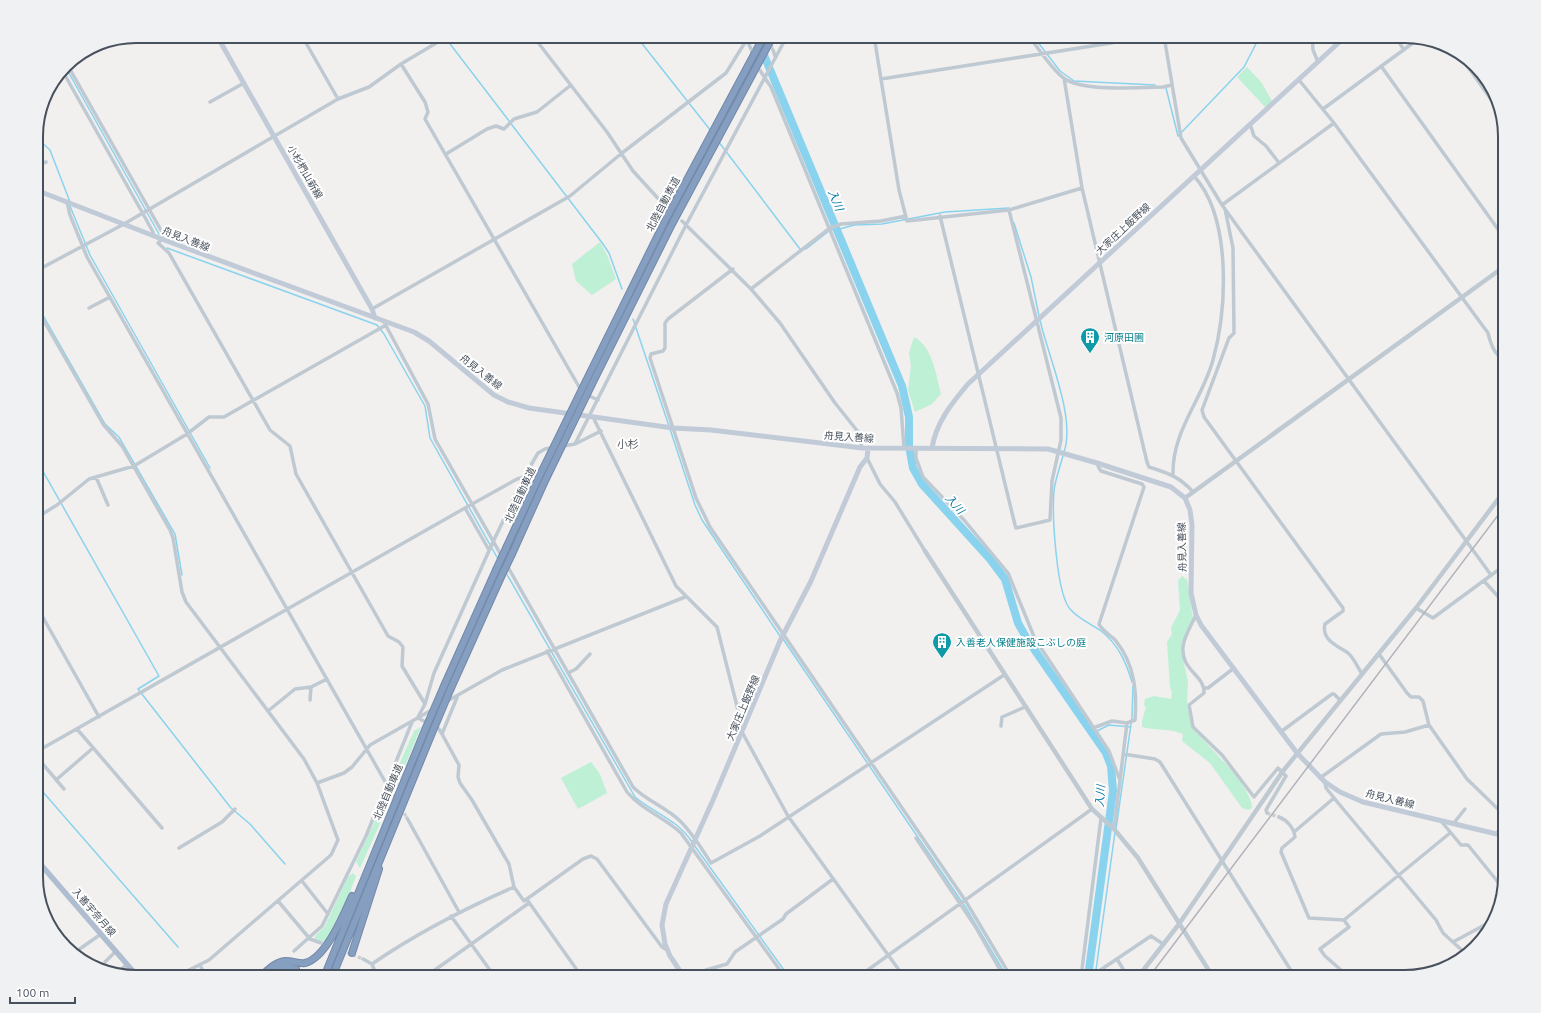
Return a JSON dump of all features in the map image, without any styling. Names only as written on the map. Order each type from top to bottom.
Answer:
[{"type":"highway","name":"北陸自動車道","points":[[327,970],[385,825],[444,686],[539,477],[666,219],[753,51],[759,43]]},
{"type":"highway","name":"北陸自動車道","points":[[335,970],[451,688],[544,483],[672,224],[769,43]]},
{"type":"highway","points":[[352,953],[397,816]]},
{"type":"highway","points":[[269,970],[280,962],[288,961],[304,963],[313,959],[324,949],[352,898],[385,825]]},
{"type":"highway","points":[[276,970],[277,968],[287,966],[296,969]]},
{"type":"highway","points":[[287,966],[292,970]]},
{"type":"main road","name":"小杉椚山新線","points":[[221,43],[372,309],[375,318]]},
{"type":"main road","name":"大家庄上飯野線","points":[[932,448],[934,436],[941,420],[961,392],[978,374],[1338,43]]},
{"type":"main road","name":"舟見入善線","points":[[43,193],[153,236],[375,318],[385,324],[414,332],[429,341],[494,395],[508,402],[529,408],[673,428],[711,430],[862,448],[1032,448],[1059,451],[1171,487],[1185,498],[1190,510],[1192,524],[1191,593],[1196,615],[1201,625],[1298,752],[1320,778],[1340,792],[1363,802],[1497,834]]},
{"type":"main road","name":"大家庄上飯野線","points":[[680,970],[667,950],[662,932],[663,914],[666,904],[713,800],[780,641],[826,544],[860,467],[867,458],[868,448]]},
{"type":"main road","name":"入善宇奈月線","points":[[43,867],[132,970]]},
{"type":"street","points":[[306,43],[338,99]]},
{"type":"street","points":[[43,267],[124,224],[338,99],[369,87],[401,64],[436,43]]},
{"type":"street","points":[[538,43],[640,179],[665,206]]},
{"type":"street","points":[[372,309],[570,196],[622,153],[726,73],[745,43]]},
{"type":"street","points":[[749,43],[753,51]]},
{"type":"street","points":[[575,444],[592,417],[598,400],[686,225],[783,43]]},
{"type":"street","points":[[875,43],[899,190],[907,221],[940,216],[1009,210],[1082,188]]},
{"type":"street","points":[[1034,43],[1064,78],[1075,84],[1099,87],[1163,87],[1172,85]]},
{"type":"street","points":[[881,79],[1111,43]]},
{"type":"street","points":[[1165,43],[1181,138],[1224,206],[1491,575]]},
{"type":"street","points":[[1312,43],[1313,50],[1318,62]]},
{"type":"street","points":[[1400,43],[1404,50]]},
{"type":"street","points":[[1323,109],[1412,44]]},
{"type":"street","points":[[773,50],[775,56]]},
{"type":"street","points":[[401,64],[425,102],[428,112],[425,119],[578,385],[583,393],[598,400]]},
{"type":"street","points":[[1381,66],[1498,229]]},
{"type":"street","points":[[70,70],[146,211],[153,236]]},
{"type":"street","points":[[761,72],[771,87],[897,393],[901,408],[904,448]]},
{"type":"street","points":[[1473,73],[1486,92]]},
{"type":"street","points":[[65,75],[146,211],[162,232],[162,239],[158,242],[169,253],[270,430],[290,446],[296,474],[388,636],[399,642],[403,647],[402,666],[425,704]]},
{"type":"street","points":[[1064,78],[1082,188],[1147,462],[1149,467],[1173,474],[1184,481],[1192,492]]},
{"type":"street","points":[[1299,80],[1334,123],[1488,333],[1492,348],[1498,356]]},
{"type":"street","points":[[210,102],[244,84]]},
{"type":"street","points":[[446,154],[487,130],[496,126],[504,130],[514,119],[537,112],[571,85]]},
{"type":"street","points":[[1224,206],[1334,123]]},
{"type":"street","points":[[1250,124],[1254,136],[1266,146],[1279,163]]},
{"type":"street","points":[[1173,474],[1173,461],[1176,442],[1213,360],[1222,301],[1223,251],[1211,204],[1201,183],[1195,175]]},
{"type":"street","points":[[67,202],[70,215],[82,245],[187,434],[387,785]]},
{"type":"street","points":[[1224,206],[1233,248],[1234,333],[1228,338],[1202,410],[1204,417],[1343,608],[1343,611],[1325,624],[1324,627],[1330,642],[1349,654],[1362,674]]},
{"type":"street","points":[[940,216],[1016,528],[1050,520],[1052,481],[1062,431],[1061,418],[1009,210]]},
{"type":"street","points":[[752,289],[830,228],[839,224],[881,221],[906,216]]},
{"type":"street","points":[[682,221],[733,269],[752,289],[780,323],[835,403],[859,433],[862,448]]},
{"type":"street","points":[[733,269],[668,319],[665,323],[665,348],[663,351],[651,354],[650,358],[702,513],[965,900],[1007,970]]},
{"type":"street","points":[[1185,498],[1498,271]]},
{"type":"street","points":[[89,308],[110,296]]},
{"type":"street","points":[[43,319],[102,424],[122,446],[134,466],[173,538],[182,592],[186,602],[304,759],[317,783],[338,840],[331,855],[209,960],[190,970]]},
{"type":"street","points":[[43,514],[57,506],[82,484],[96,477],[134,466],[187,434],[209,417],[224,417],[385,324],[428,404],[435,439],[633,788],[644,798],[678,820],[693,842],[711,863]]},
{"type":"street","points":[[592,417],[601,432],[671,578],[685,597],[717,627],[743,730],[788,816],[899,970]]},
{"type":"street","points":[[418,718],[425,704],[434,673],[489,550],[524,477],[538,454],[545,449],[575,444],[601,432]]},
{"type":"street","points":[[916,448],[916,458],[923,477],[1005,568],[1035,639],[1109,751],[1119,779]]},
{"type":"street","points":[[867,458],[880,484],[895,502],[1004,675],[1092,809],[1113,828],[1138,858],[1209,970]]},
{"type":"street","points":[[1093,728],[1112,721],[1127,723],[1135,720],[1135,680],[1130,665],[1117,642],[1100,624],[1144,487],[1142,484],[1101,470],[1098,468],[1097,463]]},
{"type":"street","points":[[96,477],[108,505]]},
{"type":"street","points":[[43,748],[472,504],[517,479],[524,477]]},
{"type":"street","points":[[1143,970],[1179,924],[1283,771],[1416,608],[1498,499]]},
{"type":"street","points":[[465,508],[489,550]]},
{"type":"street","points":[[1416,608],[1433,618],[1498,570]]},
{"type":"street","points":[[1484,581],[1498,596]]},
{"type":"street","points":[[317,783],[344,773],[352,767],[366,747],[502,670],[685,597]]},
{"type":"street","points":[[1196,615],[1184,645],[1183,654],[1185,663],[1202,683],[1204,688],[1204,693],[1189,705],[1193,727],[1222,755],[1254,797],[1278,768],[1283,771],[1286,776],[1266,810],[1267,813]]},
{"type":"street","points":[[43,617],[99,716]]},
{"type":"street","points":[[547,651],[627,792],[641,807],[666,820],[693,842],[705,866],[780,970]]},
{"type":"street","points":[[568,673],[576,669],[590,654]]},
{"type":"street","points":[[1379,654],[1407,693],[1411,697],[1418,697],[1423,701],[1429,725],[1467,779],[1498,809]]},
{"type":"street","points":[[1204,688],[1208,688],[1234,668]]},
{"type":"street","points":[[705,866],[760,836],[788,816],[1004,675]]},
{"type":"street","points":[[268,711],[295,689],[311,687],[327,679]]},
{"type":"street","points":[[310,700],[311,687]]},
{"type":"street","points":[[1282,731],[1332,694],[1340,700]]},
{"type":"street","points":[[442,734],[458,695]]},
{"type":"street","points":[[1001,726],[1002,717],[1025,707]]},
{"type":"street","points":[[418,718],[439,729],[459,765],[458,777],[460,783],[472,800],[509,864],[514,887],[524,901],[528,901],[577,970]]},
{"type":"street","points":[[294,951],[310,939],[322,926],[360,850],[413,721]]},
{"type":"street","points":[[1113,828],[1127,723]]},
{"type":"street","points":[[1320,778],[1381,734],[1405,732],[1429,725]]},
{"type":"street","points":[[77,729],[162,828]]},
{"type":"street","points":[[56,780],[93,748]]},
{"type":"street","points":[[1123,754],[1155,759],[1160,762],[1291,970]]},
{"type":"street","points":[[43,764],[64,789]]},
{"type":"street","points":[[1325,782],[1326,788],[1436,920],[1443,933],[1462,951]]},
{"type":"street","points":[[1294,832],[1334,798]]},
{"type":"street","points":[[179,848],[222,822],[235,809]]},
{"type":"street","points":[[868,970],[1092,809]]},
{"type":"street","points":[[1453,824],[1465,809]]},
{"type":"street","points":[[1279,817],[1284,819],[1294,832],[1295,836],[1282,848],[1281,852],[1309,918],[1344,920],[1450,833]]},
{"type":"street","points":[[406,818],[459,912]]},
{"type":"street","points":[[1082,970],[1102,819]]},
{"type":"street","points":[[1442,821],[1461,845],[1468,845],[1498,882]]},
{"type":"street","points":[[916,838],[975,926],[1000,970]]},
{"type":"street","points":[[435,970],[583,859],[591,856],[597,859],[662,947],[667,950]]},
{"type":"street","points":[[706,970],[727,964],[736,952],[783,919],[786,914],[833,879]]},
{"type":"street","points":[[302,880],[328,914]]},
{"type":"street","points":[[372,964],[405,942],[451,916],[514,887]]},
{"type":"street","points":[[278,901],[310,939],[321,943]]},
{"type":"street","points":[[451,916],[490,970]]},
{"type":"street","points":[[1341,970],[1320,950],[1349,927],[1344,920]]},
{"type":"street","points":[[1453,942],[1486,924]]},
{"type":"street","points":[[79,950],[101,934]]},
{"type":"street","points":[[1102,970],[1151,936],[1163,944]]},
{"type":"street","points":[[105,962],[116,951]]},
{"type":"street","points":[[363,959],[372,964],[374,970]]},
{"type":"street","points":[[1117,959],[1124,970]]},
{"type":"street","points":[[122,969],[127,964]]},
{"type":"street","points":[[200,965],[202,970]]},
{"type":"green space","points":[[1247,67],[1262,83],[1272,101],[1266,108],[1237,77]]},
{"type":"green space","points":[[600,242],[607,255],[616,279],[592,295],[576,281],[572,264]]},
{"type":"green space","points":[[914,337],[926,347],[930,354],[941,394],[932,404],[915,412],[908,390],[911,366],[909,353]]},
{"type":"green space","points":[[1182,576],[1187,580],[1193,619],[1182,645],[1182,655],[1188,681],[1187,705],[1192,728],[1228,766],[1245,789],[1250,799],[1252,808],[1249,810],[1242,808],[1210,763],[1182,741],[1183,734],[1173,731],[1142,727],[1146,707],[1144,705],[1145,699],[1154,696],[1171,699],[1172,693],[1170,687],[1167,642],[1172,634],[1171,628],[1180,610],[1178,581]]},
{"type":"green space","points":[[421,727],[395,790],[391,783],[414,731]]},
{"type":"green space","points":[[591,762],[600,774],[607,793],[578,809],[561,778]]},
{"type":"green space","points":[[386,797],[392,797],[360,868],[356,862]]},
{"type":"green space","points":[[353,873],[356,876],[349,895],[325,942],[315,939],[315,936],[325,926],[348,877]]},
{"type":"waterway","points":[[449,43],[603,244],[609,253],[622,289]]},
{"type":"waterway","points":[[642,43],[711,131]]},
{"type":"waterway","name":"入川","points":[[759,43],[902,386],[909,417],[909,446],[913,468],[922,484],[990,559],[1005,579],[1018,623],[1027,639],[1106,753],[1111,766],[1113,791],[1089,970]]},
{"type":"waterway","points":[[1038,43],[1060,71],[1074,81],[1155,85]]},
{"type":"waterway","points":[[1166,88],[1178,136],[1244,67],[1256,43]]},
{"type":"waterway","points":[[68,72],[159,234]]},
{"type":"waterway","points":[[718,141],[800,249]]},
{"type":"waterway","points":[[43,144],[50,150],[70,202]]},
{"type":"waterway","points":[[70,206],[90,255],[210,468]]},
{"type":"waterway","points":[[836,230],[854,225],[882,224],[945,212],[1009,208]]},
{"type":"waterway","points":[[1014,223],[1031,277],[1039,316]]},
{"type":"waterway","points":[[806,249],[829,231],[836,228]]},
{"type":"waterway","points":[[167,248],[377,325],[384,334],[425,406],[430,438],[498,559]]},
{"type":"waterway","points":[[43,315],[105,424],[119,437],[175,534],[182,575]]},
{"type":"waterway","points":[[633,319],[669,426]]},
{"type":"waterway","points":[[1040,320],[1064,405],[1067,438],[1064,452]]},
{"type":"waterway","points":[[670,429],[695,505],[702,520],[780,636]]},
{"type":"waterway","points":[[1063,456],[1055,482],[1054,491],[1056,554],[1062,589],[1066,602],[1071,610],[1081,619],[1101,631],[1117,648],[1127,667],[1132,682]]},
{"type":"waterway","points":[[43,471],[159,676],[138,689],[231,808],[250,824],[285,864]]},
{"type":"waterway","points":[[505,571],[635,797],[673,822],[692,842]]},
{"type":"waterway","points":[[783,639],[966,908],[1003,970]]},
{"type":"waterway","points":[[1116,829],[1132,717],[1133,686]]},
{"type":"waterway","points":[[1091,734],[1109,725],[1131,727]]},
{"type":"waterway","points":[[43,792],[178,947]]},
{"type":"waterway","points":[[1096,970],[1115,832]]},
{"type":"waterway","points":[[694,845],[784,970]]},
{"type":"tunnel","points":[[770,43],[773,50]]},
{"type":"tunnel","points":[[751,49],[761,72]]},
{"type":"tunnel","points":[[387,785],[407,818]]},
{"type":"tunnel","points":[[1267,813],[1279,817]]},
{"type":"tunnel","points":[[327,945],[363,959]]},
{"type":"railway","points":[[1154,970],[1498,515]]},
{"type":"place","name":"河原田圃","points":[[1090,354]]},
{"type":"place","name":"入善老人保健施設こぶしの庭","points":[[942,659]]},
{"type":"district","name":"小杉","points":[[628,444]]}]
